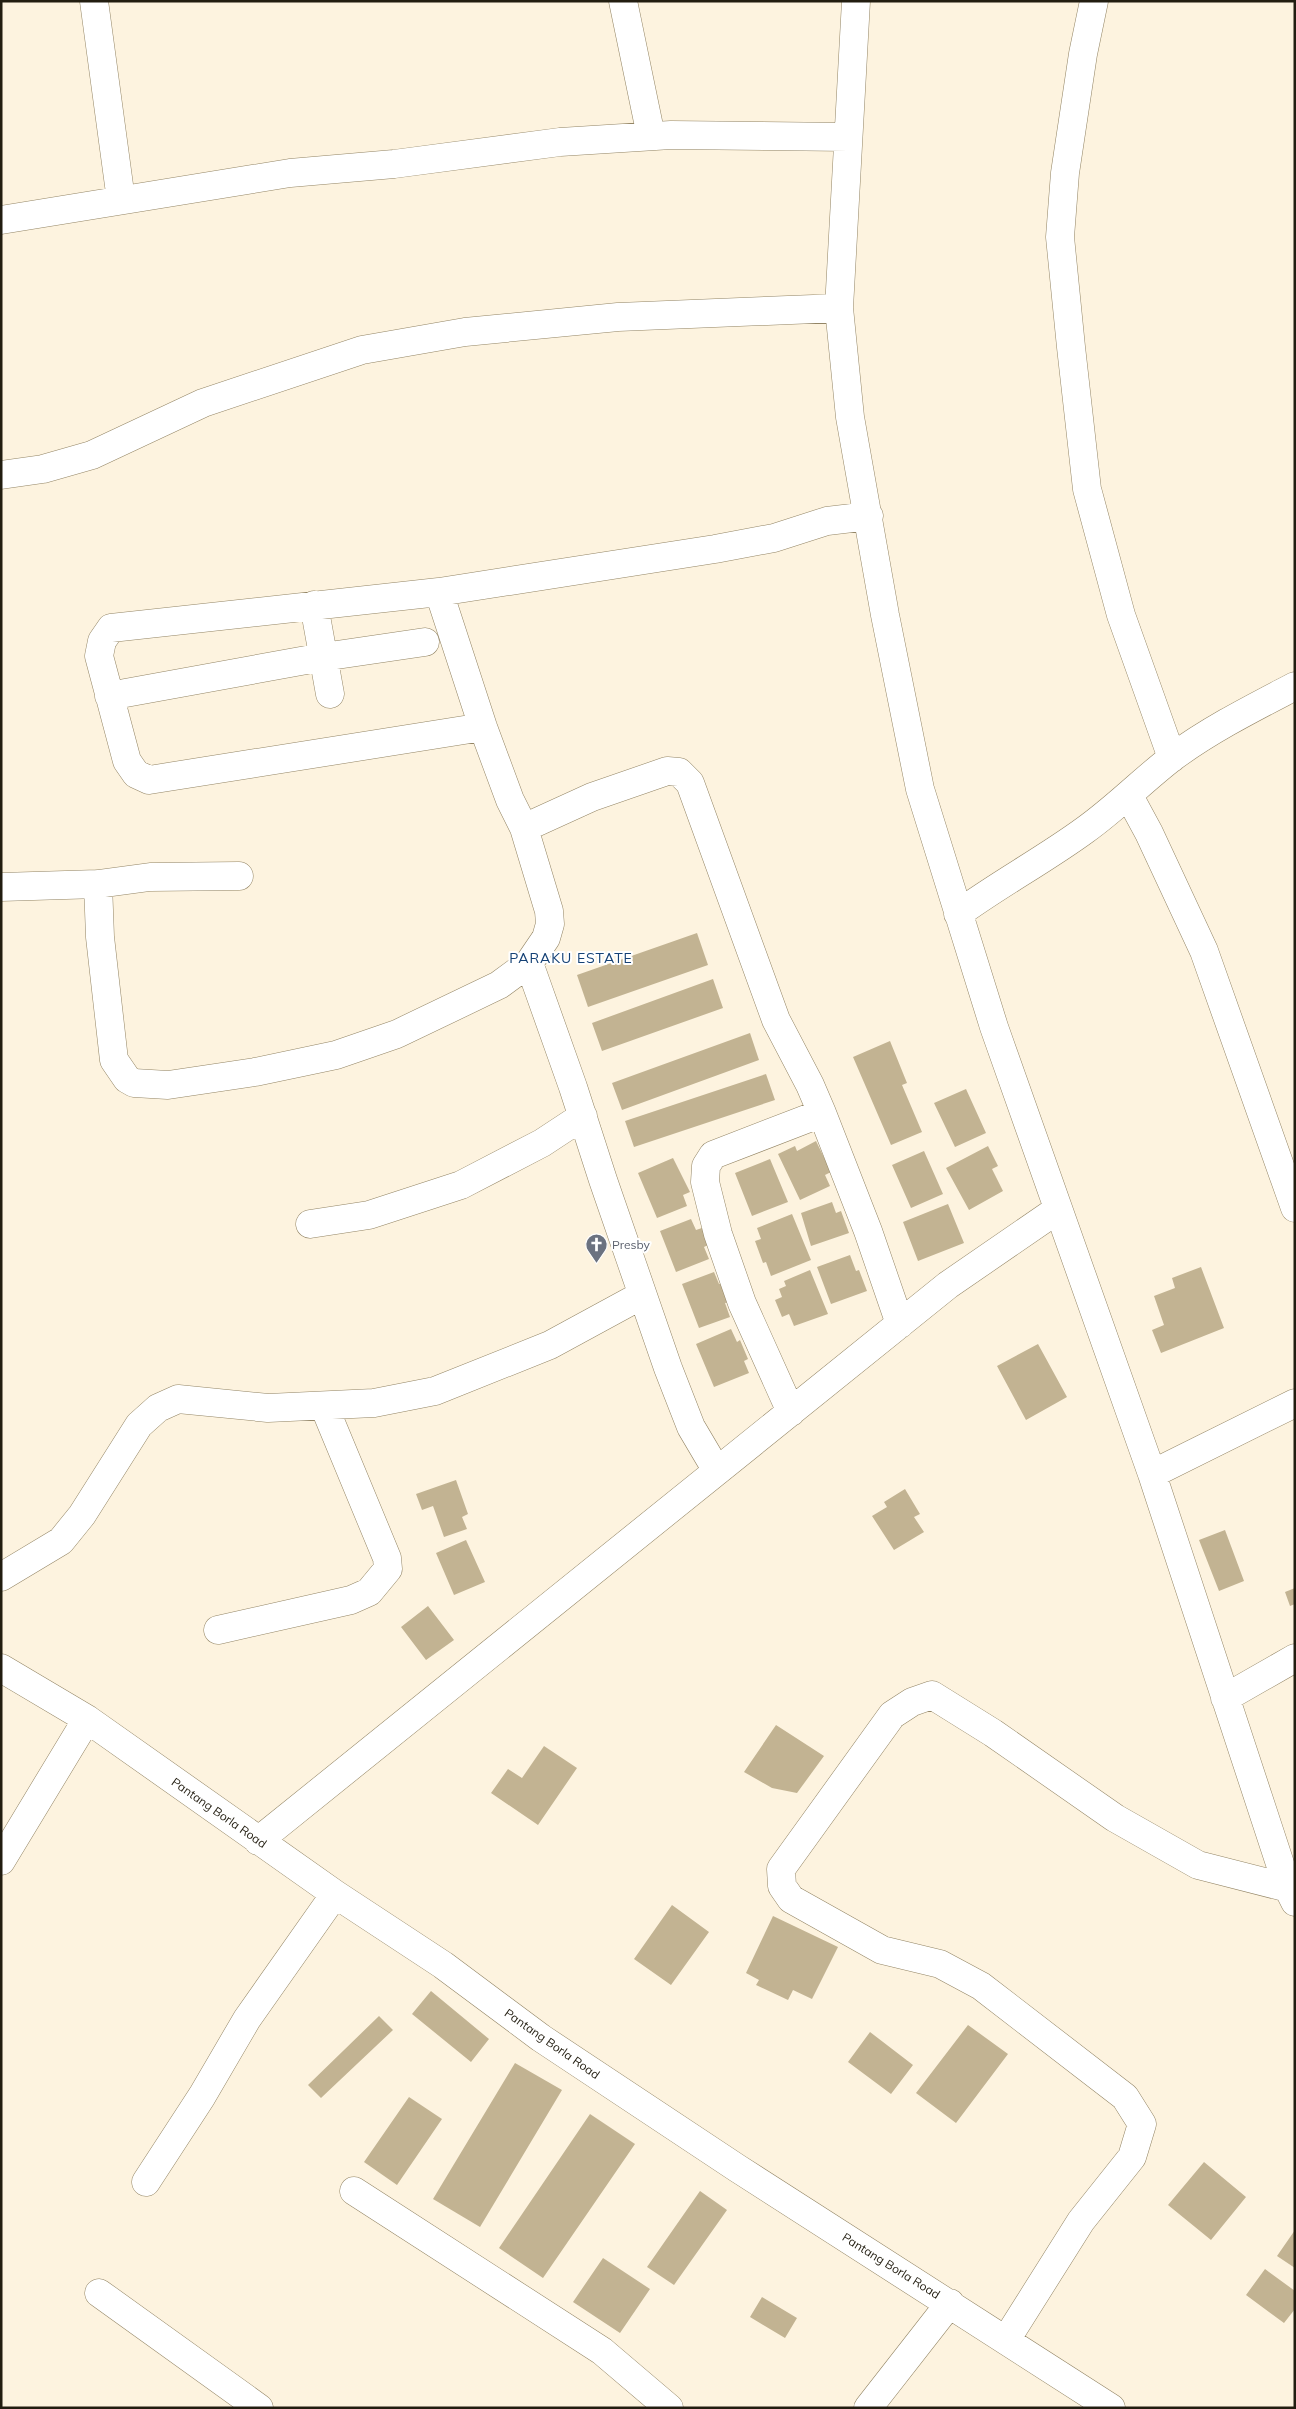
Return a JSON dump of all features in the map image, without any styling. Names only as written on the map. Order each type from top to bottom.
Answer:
[{"type":"street","points":[[94,1],[121,200]]},
{"type":"street","points":[[624,1],[651,136]]},
{"type":"street","points":[[856,1],[839,308],[849,408],[885,615],[920,789],[994,1028],[1152,1474],[1291,1895]]},
{"type":"street","points":[[1094,1],[1083,54],[1065,173],[1060,237],[1071,346],[1088,489],[1121,615],[1172,758]]},
{"type":"street","points":[[1,220],[290,172],[394,164],[560,142],[651,136],[848,136]]},
{"type":"street","points":[[1,475],[43,469],[92,454],[203,403],[362,350],[465,332],[618,318],[839,308]]},
{"type":"street","points":[[483,727],[149,780],[136,774],[127,761],[99,656],[102,641],[111,628],[439,592],[732,546],[774,538],[827,521],[869,516]]},
{"type":"street","points":[[98,884],[100,937],[114,1060],[127,1079],[134,1083],[168,1085],[255,1072],[336,1055],[397,1034],[499,985],[528,963],[538,952],[550,924],[549,911],[524,828],[510,800],[483,727],[439,592]]},
{"type":"street","points":[[314,605],[330,694]]},
{"type":"street","points":[[109,696],[324,657],[424,642]]},
{"type":"street","points":[[958,914],[993,888],[1065,844],[1129,796],[1172,758],[1207,734],[1295,686]]},
{"type":"street","points":[[524,828],[592,797],[666,771],[679,772],[690,783],[776,1020],[810,1085],[822,1113],[868,1231],[900,1324]]},
{"type":"street","points":[[1129,796],[1149,832],[1204,951],[1295,1208]]},
{"type":"street","points":[[1,887],[98,884],[150,877],[239,876]]},
{"type":"street","points":[[528,963],[583,1116],[642,1295],[691,1427],[717,1471]]},
{"type":"street","points":[[791,1412],[742,1302],[718,1234],[705,1182],[706,1166],[713,1154],[822,1113]]},
{"type":"street","points":[[310,1224],[368,1214],[461,1185],[542,1143],[583,1116]]},
{"type":"street","points":[[258,1841],[948,1285],[1057,1210]]},
{"type":"street","points":[[1,1577],[60,1541],[82,1515],[139,1425],[158,1408],[178,1399],[268,1408],[374,1403],[435,1391],[550,1345],[642,1295]]},
{"type":"street","points":[[1152,1474],[1295,1403]]},
{"type":"street","points":[[218,1630],[352,1600],[369,1592],[388,1569],[387,1558],[324,1406]]},
{"type":"street","points":[[1225,1698],[1295,1658]]},
{"type":"street","name":"Pantang Borla Road","points":[[1,1668],[87,1719],[258,1841],[443,1965],[542,2038],[737,2168],[1111,2408]]},
{"type":"street","points":[[1006,2340],[1081,2221],[1132,2157],[1142,2124],[1125,2097],[981,1986],[940,1964],[882,1950],[799,1904],[791,1899],[782,1886],[780,1869],[892,1715],[912,1702],[932,1695],[992,1733],[1115,1818],[1198,1865],[1291,1895]]},
{"type":"street","points":[[1,1861],[87,1719]]},
{"type":"street","points":[[146,2182],[202,2096],[247,2019],[335,1894]]},
{"type":"street","points":[[354,2191],[602,2351],[670,2408]]},
{"type":"street","points":[[99,2293],[259,2408]]},
{"type":"street","points":[[868,2408],[950,2303]]},
{"type":"building","points":[[697,933],[708,965],[588,1007],[577,975]]},
{"type":"building","points":[[713,979],[723,1008],[602,1051],[592,1023]]},
{"type":"building","points":[[750,1033],[759,1060],[622,1110],[612,1083]]},
{"type":"building","points":[[890,1041],[907,1083],[902,1085],[922,1132],[891,1145],[853,1057]]},
{"type":"building","points":[[766,1074],[775,1100],[634,1147],[625,1121]]},
{"type":"building","points":[[966,1089],[986,1133],[955,1147],[934,1103]]},
{"type":"building","points":[[816,1141],[831,1172],[825,1175],[830,1186],[800,1200],[778,1154],[795,1146],[797,1151]]},
{"type":"building","points":[[988,1146],[998,1166],[992,1169],[1003,1191],[969,1210],[946,1168]]},
{"type":"building","points":[[924,1151],[943,1194],[911,1208],[892,1165]]},
{"type":"building","points":[[673,1158],[690,1192],[683,1195],[687,1206],[657,1218],[638,1173]]},
{"type":"building","points":[[770,1159],[788,1202],[752,1216],[735,1173]]},
{"type":"building","points":[[832,1202],[836,1213],[841,1211],[849,1233],[811,1246],[801,1213]]},
{"type":"building","points":[[948,1204],[964,1243],[918,1261],[903,1222]]},
{"type":"building","points":[[792,1214],[811,1260],[771,1276],[766,1262],[763,1263],[755,1241],[761,1239],[757,1228]]},
{"type":"building","points":[[691,1219],[696,1230],[702,1228],[708,1245],[704,1247],[709,1259],[676,1272],[660,1231]]},
{"type":"building","points":[[850,1255],[856,1271],[859,1270],[867,1291],[831,1304],[817,1267]]},
{"type":"building","points":[[1201,1267],[1224,1328],[1161,1353],[1152,1330],[1164,1325],[1154,1296],[1175,1288],[1172,1278]]},
{"type":"building","points":[[810,1270],[828,1314],[794,1326],[789,1314],[782,1317],[775,1300],[782,1297],[779,1289],[786,1286],[784,1281]]},
{"type":"building","points":[[714,1272],[719,1284],[722,1283],[729,1302],[725,1303],[730,1317],[699,1328],[682,1284]]},
{"type":"building","points":[[731,1329],[737,1342],[740,1340],[748,1359],[744,1361],[749,1373],[714,1387],[696,1344]]},
{"type":"building","points":[[1038,1344],[1067,1397],[1026,1420],[997,1366]]},
{"type":"building","points":[[456,1480],[468,1514],[462,1517],[467,1529],[444,1537],[433,1506],[422,1510],[416,1494]]},
{"type":"building","points":[[905,1489],[920,1514],[914,1517],[924,1532],[894,1550],[872,1516],[887,1507],[884,1502]]},
{"type":"building","points":[[1225,1530],[1244,1581],[1219,1591],[1199,1540]]},
{"type":"building","points":[[466,1540],[485,1582],[454,1595],[436,1553]]},
{"type":"building","points":[[1295,1588],[1295,1604],[1290,1606],[1285,1592]]},
{"type":"building","points":[[428,1606],[454,1640],[426,1660],[401,1627]]},
{"type":"building","points":[[776,1725],[824,1756],[797,1793],[772,1788],[744,1772]]},
{"type":"building","points":[[544,1746],[577,1768],[538,1825],[491,1793],[508,1769],[522,1778]]},
{"type":"building","points":[[672,1905],[709,1932],[671,1985],[634,1959]]},
{"type":"building","points":[[773,1916],[838,1947],[812,1999],[793,1990],[788,2000],[756,1985],[759,1980],[746,1973]]},
{"type":"building","points":[[431,1991],[489,2039],[471,2062],[412,2014]]},
{"type":"building","points":[[379,2016],[393,2030],[321,2098],[308,2085]]},
{"type":"building","points":[[968,2025],[1008,2054],[956,2123],[916,2093]]},
{"type":"building","points":[[870,2032],[913,2065],[891,2094],[848,2062]]},
{"type":"building","points":[[515,2063],[562,2090],[480,2227],[433,2199]]},
{"type":"building","points":[[409,2097],[442,2119],[397,2185],[364,2162]]},
{"type":"building","points":[[590,2114],[635,2144],[543,2278],[499,2248]]},
{"type":"building","points":[[1204,2162],[1246,2197],[1211,2240],[1168,2205]]},
{"type":"building","points":[[700,2191],[727,2210],[674,2285],[647,2267]]},
{"type":"building","points":[[1295,2230],[1295,2268],[1277,2256]]},
{"type":"building","points":[[603,2258],[650,2289],[620,2333],[573,2302]]},
{"type":"building","points":[[1265,2269],[1295,2291],[1295,2309],[1284,2323],[1246,2295]]},
{"type":"building","points":[[762,2297],[797,2318],[785,2338],[750,2317]]},
{"type":"place","name":"Presby","points":[[596,1264]]},
{"type":"district","name":"PARAKU ESTATE","points":[[571,958]]}]
